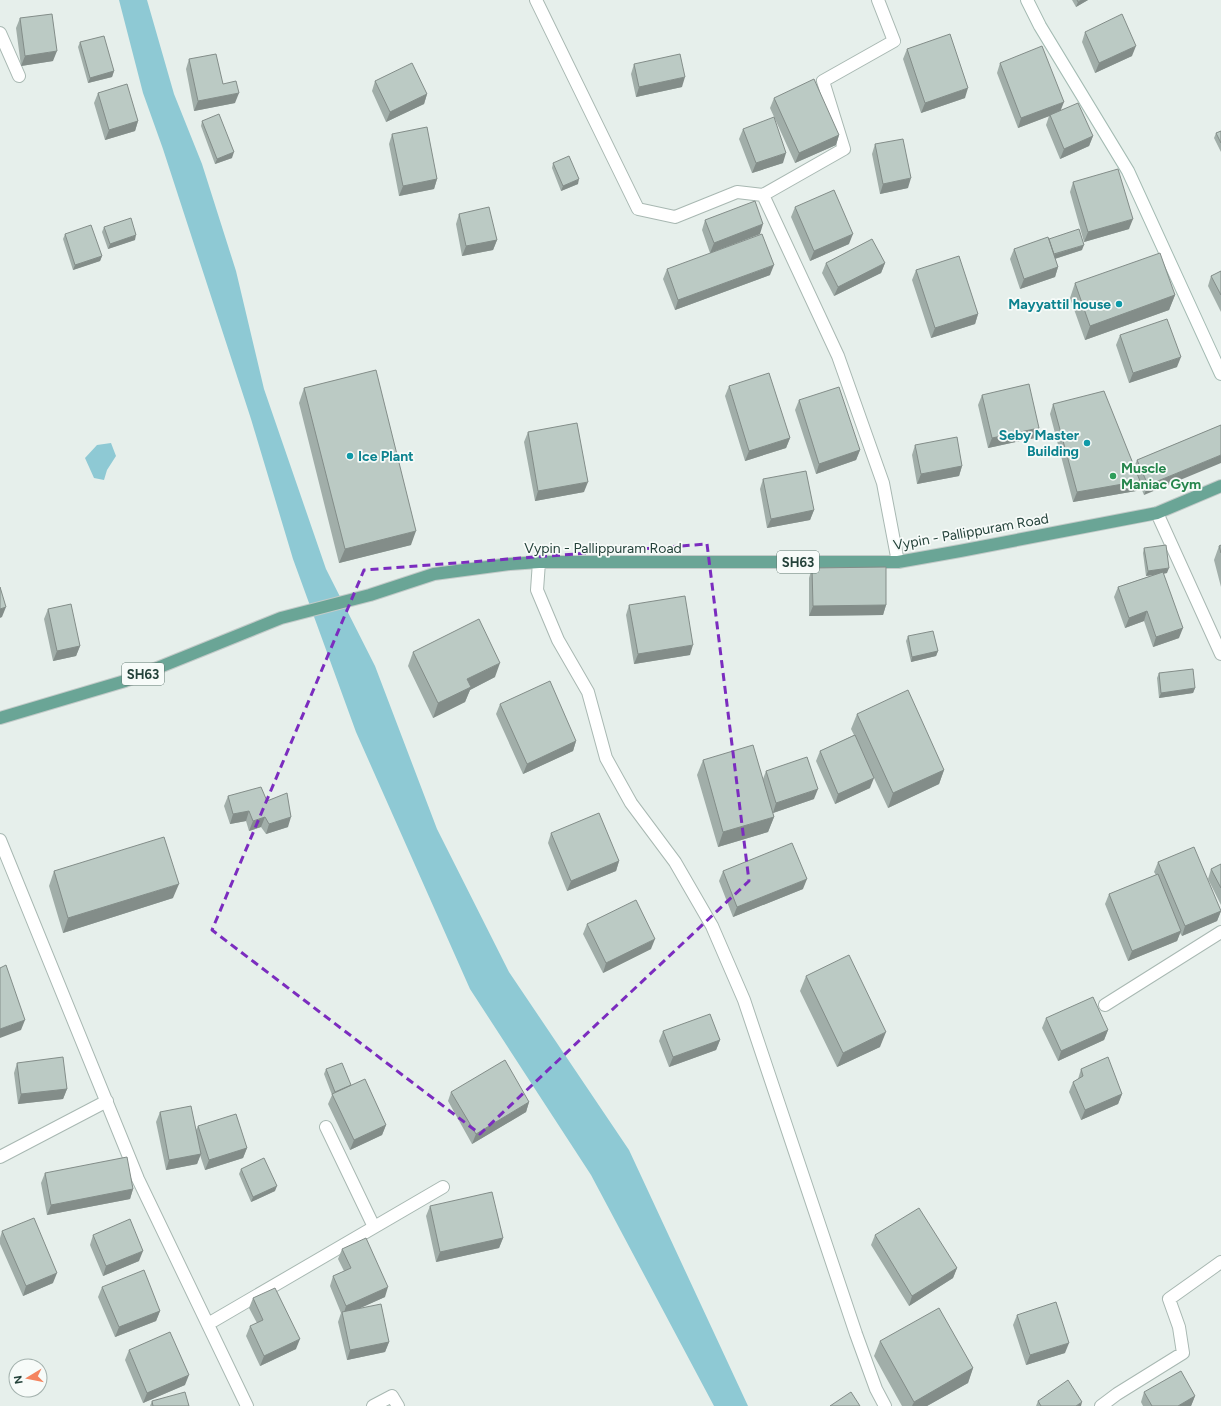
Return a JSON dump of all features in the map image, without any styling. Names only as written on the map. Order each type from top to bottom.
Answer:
[{"type":"main road","name":"Vypin - Pallippuram Road","points":[[0,718],[125,681],[281,618],[370,595],[434,574],[510,564],[539,562],[898,562],[1157,512],[1221,486]]},
{"type":"street","points":[[536,0],[638,209],[675,218],[737,192],[763,195],[844,150],[823,81],[894,41],[878,0]]},
{"type":"street","points":[[1027,0],[1040,26],[1128,171],[1221,374]]},
{"type":"street","points":[[0,33],[19,76]]},
{"type":"street","points":[[763,195],[838,356],[883,483],[898,562]]},
{"type":"street","points":[[1157,512],[1221,654]]},
{"type":"street","points":[[539,562],[537,590],[558,640],[588,692],[606,758],[631,803],[675,862],[712,926],[744,1000],[856,1334],[876,1389],[885,1406]]},
{"type":"street","points":[[0,840],[138,1178],[247,1406]]},
{"type":"street","points":[[1105,1005],[1221,932]]},
{"type":"street","points":[[0,1157],[107,1101]]},
{"type":"street","points":[[326,1127],[374,1228]]},
{"type":"street","points":[[208,1324],[443,1187]]},
{"type":"street","points":[[1101,1406],[1117,1394],[1183,1353],[1179,1327],[1169,1299],[1221,1262]]},
{"type":"street","points":[[373,1406],[392,1396],[398,1406]]},
{"type":"highlighted area","points":[[707,544],[749,881],[480,1134],[212,930],[364,570]]},
{"type":"water","points":[[119,0],[147,0],[174,94],[202,164],[236,271],[264,389],[326,569],[375,666],[437,829],[509,972],[629,1150],[748,1406],[714,1406],[591,1175],[470,989],[356,732],[293,559],[251,419],[163,149],[143,93]]},
{"type":"water","points":[[111,443],[116,456],[107,470],[104,480],[94,478],[85,458],[97,445]]},
{"type":"building","points":[[52,14],[57,51],[25,56],[20,18]]},
{"type":"building","points":[[1122,14],[1136,46],[1099,63],[1085,32]]},
{"type":"building","points":[[950,34],[968,88],[925,103],[907,49]]},
{"type":"building","points":[[104,36],[114,71],[90,78],[80,42]]},
{"type":"building","points":[[1042,46],[1064,102],[1021,118],[1000,63]]},
{"type":"building","points":[[216,54],[223,84],[236,81],[239,93],[198,101],[189,59]]},
{"type":"building","points":[[680,54],[685,77],[639,87],[634,64]]},
{"type":"building","points":[[412,63],[427,94],[390,112],[375,81]]},
{"type":"building","points":[[814,79],[839,135],[799,153],[774,98]]},
{"type":"building","points":[[127,84],[138,121],[109,130],[98,93]]},
{"type":"building","points":[[1078,103],[1093,136],[1064,149],[1050,115]]},
{"type":"building","points":[[219,114],[234,152],[217,159],[202,121]]},
{"type":"building","points":[[774,117],[786,153],[756,163],[743,129]]},
{"type":"building","points":[[427,127],[437,179],[403,186],[392,134]]},
{"type":"building","points":[[1221,131],[1221,143],[1216,133]]},
{"type":"building","points":[[903,139],[911,178],[883,184],[875,144]]},
{"type":"building","points":[[569,156],[579,179],[563,186],[553,163]]},
{"type":"building","points":[[1118,169],[1133,219],[1088,232],[1073,182]]},
{"type":"building","points":[[834,190],[853,234],[814,251],[795,207]]},
{"type":"building","points":[[755,201],[763,224],[714,243],[705,220]]},
{"type":"building","points":[[489,207],[497,240],[466,246],[459,214]]},
{"type":"building","points":[[131,218],[136,235],[110,244],[104,227]]},
{"type":"building","points":[[91,225],[102,256],[75,265],[65,234]]},
{"type":"building","points":[[1079,229],[1084,245],[1054,254],[1049,239]]},
{"type":"building","points":[[762,234],[774,265],[678,300],[667,269]]},
{"type":"building","points":[[1048,237],[1058,267],[1024,279],[1014,249]]},
{"type":"building","points":[[872,239],[885,263],[838,287],[826,263]]},
{"type":"building","name":"Mayyattil house","points":[[1160,253],[1175,295],[1090,326],[1075,283]]},
{"type":"building","points":[[959,256],[978,314],[935,328],[916,270]]},
{"type":"building","points":[[1221,271],[1221,295],[1211,276]]},
{"type":"building","points":[[1167,319],[1181,357],[1133,373],[1120,335]]},
{"type":"building","name":"Ice Plant","points":[[376,370],[416,531],[345,549],[304,388]]},
{"type":"building","points":[[769,373],[790,438],[749,451],[729,386]]},
{"type":"building","points":[[1029,384],[1039,428],[992,438],[982,395]]},
{"type":"building","points":[[839,387],[860,450],[819,464],[799,400]]},
{"type":"building","name":"Seby Master Building","points":[[1104,391],[1140,481],[1077,492],[1053,404]]},
{"type":"building","points":[[577,423],[588,482],[538,491],[528,432]]},
{"type":"building","points":[[1221,425],[1221,455],[1148,485],[1137,460]]},
{"type":"building","points":[[957,437],[962,466],[921,474],[915,445]]},
{"type":"building","points":[[806,471],[814,510],[771,519],[763,479]]},
{"type":"building","points":[[1166,545],[1169,568],[1148,571],[1144,548]]},
{"type":"building","points":[[886,567],[886,605],[813,606],[812,568]]},
{"type":"building","points":[[1163,572],[1183,628],[1156,637],[1147,611],[1129,618],[1118,587]]},
{"type":"building","points":[[0,587],[6,607],[0,609]]},
{"type":"building","points":[[685,596],[693,645],[638,654],[629,605]]},
{"type":"building","points":[[71,604],[80,646],[57,651],[48,609]]},
{"type":"building","points":[[479,619],[500,663],[467,679],[471,687],[438,703],[413,652]]},
{"type":"building","points":[[933,631],[938,651],[912,657],[908,636]]},
{"type":"building","points":[[1193,669],[1195,688],[1161,693],[1159,673]]},
{"type":"building","points":[[550,681],[576,741],[527,764],[500,704]]},
{"type":"building","points":[[908,690],[944,770],[893,793],[857,714]]},
{"type":"building","points":[[855,735],[874,778],[838,794],[820,751]]},
{"type":"building","points":[[753,745],[774,817],[723,832],[703,760]]},
{"type":"building","points":[[807,757],[818,789],[776,803],[766,771]]},
{"type":"building","points":[[261,787],[267,801],[287,793],[291,817],[269,824],[265,817],[253,821],[249,811],[233,814],[228,796]]},
{"type":"building","points":[[599,813],[619,861],[571,881],[551,833]]},
{"type":"building","points":[[164,837],[179,884],[68,918],[54,871]]},
{"type":"building","points":[[792,843],[807,879],[737,907],[723,871]]},
{"type":"building","points":[[1194,847],[1221,911],[1185,926],[1158,862]]},
{"type":"building","points":[[1221,864],[1221,888],[1211,869]]},
{"type":"building","points":[[1158,874],[1181,931],[1132,951],[1109,894]]},
{"type":"building","points":[[636,900],[655,939],[606,963],[587,924]]},
{"type":"building","points":[[849,955],[886,1032],[843,1053],[806,976]]},
{"type":"building","points":[[6,965],[25,1020],[0,1029],[0,968]]},
{"type":"building","points":[[1093,997],[1108,1030],[1061,1051],[1046,1018]]},
{"type":"building","points":[[710,1014],[720,1040],[673,1057],[663,1031]]},
{"type":"building","points":[[63,1057],[67,1089],[21,1094],[17,1063]]},
{"type":"building","points":[[1108,1057],[1122,1094],[1085,1110],[1073,1082],[1083,1076],[1081,1069]]},
{"type":"building","points":[[505,1060],[529,1102],[476,1134],[451,1092]]},
{"type":"building","points":[[342,1063],[351,1085],[335,1092],[326,1069]]},
{"type":"building","points":[[365,1079],[386,1125],[354,1140],[332,1094]]},
{"type":"building","points":[[191,1106],[201,1154],[169,1160],[160,1112]]},
{"type":"building","points":[[236,1114],[247,1148],[209,1160],[198,1126]]},
{"type":"building","points":[[127,1157],[133,1189],[51,1205],[45,1173]]},
{"type":"building","points":[[264,1158],[277,1186],[253,1197],[241,1169]]},
{"type":"building","points":[[492,1192],[503,1238],[440,1252],[430,1206]]},
{"type":"building","points":[[919,1208],[957,1268],[912,1296],[875,1235]]},
{"type":"building","points":[[34,1218],[57,1273],[26,1286],[2,1231]]},
{"type":"building","points":[[130,1219],[143,1251],[106,1266],[93,1235]]},
{"type":"building","points":[[366,1238],[388,1287],[346,1306],[333,1276],[351,1268],[342,1249]]},
{"type":"building","points":[[144,1270],[160,1311],[119,1327],[102,1287]]},
{"type":"building","points":[[275,1288],[300,1339],[264,1356],[250,1326],[263,1320],[253,1298]]},
{"type":"building","points":[[1056,1302],[1069,1343],[1030,1355],[1017,1315]]},
{"type":"building","points":[[381,1304],[389,1342],[350,1350],[342,1312]]},
{"type":"building","points":[[939,1308],[973,1368],[914,1402],[880,1341]]},
{"type":"building","points":[[170,1332],[189,1375],[147,1393],[129,1350]]},
{"type":"building","points":[[1181,1371],[1195,1396],[1178,1406],[1152,1406],[1144,1392]]},
{"type":"building","points":[[1068,1380],[1082,1402],[1076,1406],[1041,1406],[1038,1401]]},
{"type":"building","points":[[185,1392],[189,1406],[153,1406],[152,1401]]},
{"type":"building","points":[[851,1392],[860,1406],[830,1406]]},
{"type":"place","name":"Mayyattil house","points":[[1119,304]]},
{"type":"place","name":"Seby Master Building","points":[[1087,443]]},
{"type":"place","name":"Ice Plant","points":[[350,456]]},
{"type":"place","name":"Muscle Maniac Gym","points":[[1113,476]]}]
